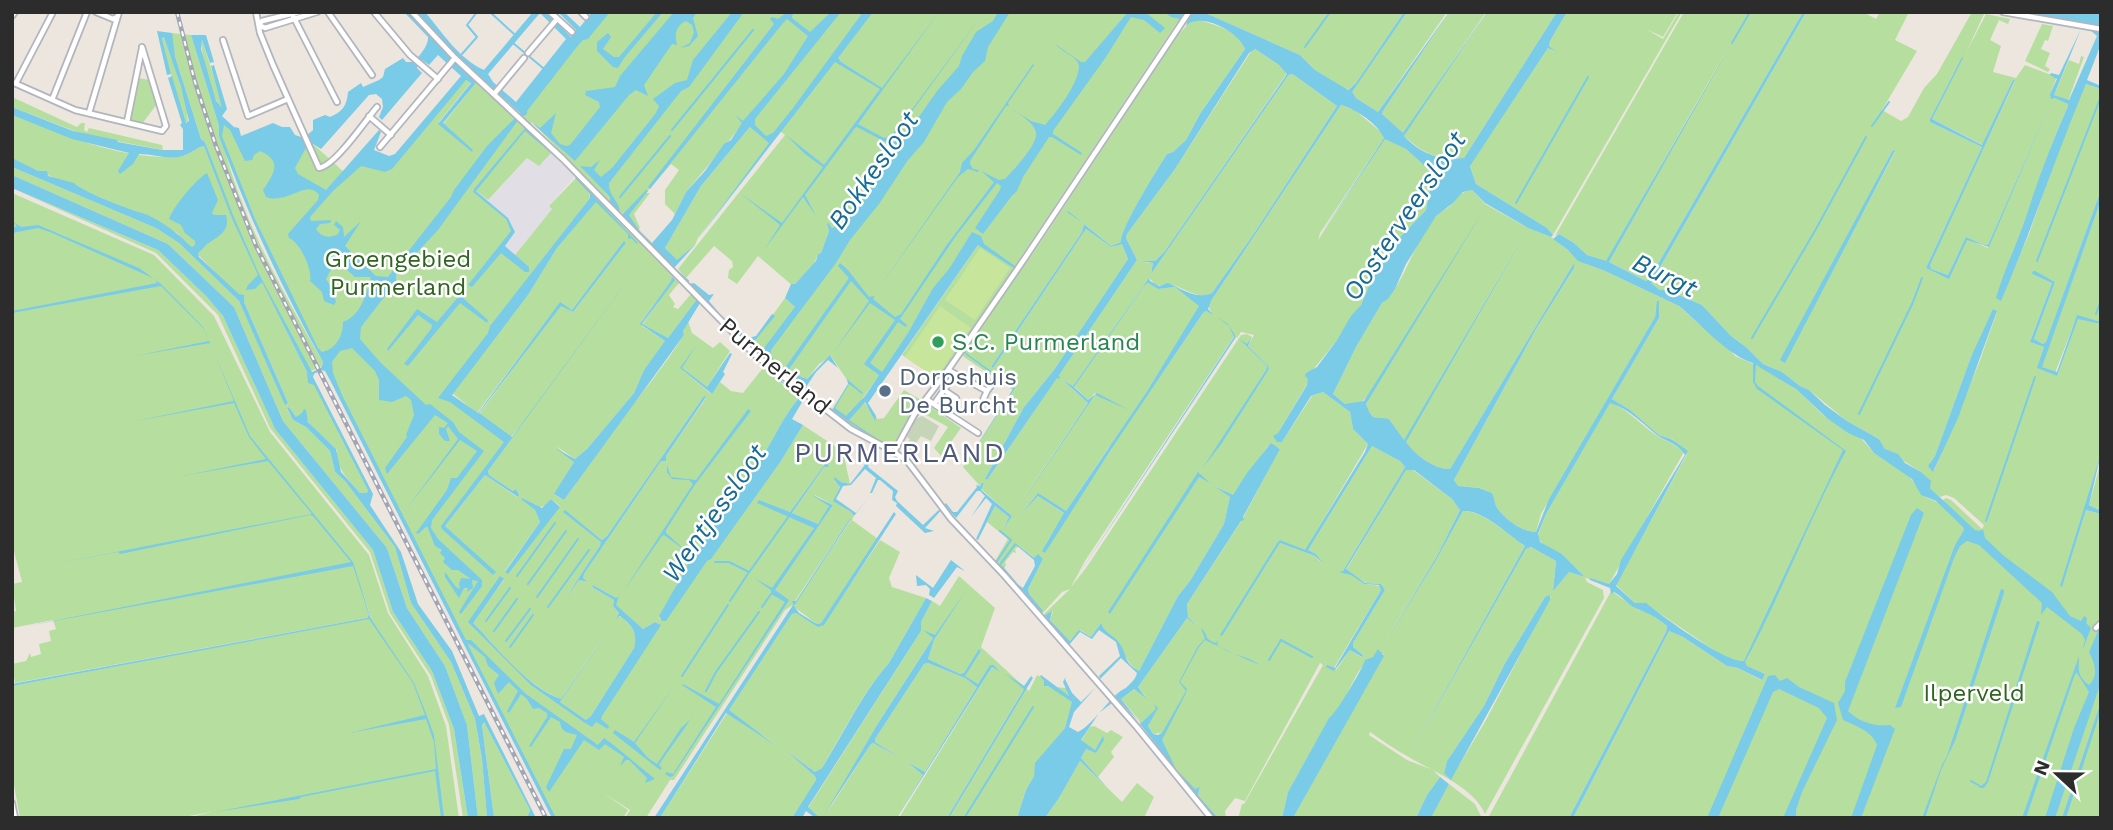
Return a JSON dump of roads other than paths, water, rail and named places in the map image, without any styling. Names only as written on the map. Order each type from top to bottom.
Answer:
[{"type":"street","points":[[52,12],[14,83],[89,113],[127,122],[165,129],[142,47],[127,122]]},
{"type":"street","points":[[52,100],[87,12]]},
{"type":"street","points":[[96,12],[113,19],[117,17]]},
{"type":"street","points":[[112,12],[117,17]]},
{"type":"street","points":[[256,12],[262,25],[263,40],[319,168],[324,168],[377,107]]},
{"type":"street","points":[[293,17],[299,12]]},
{"type":"street","points":[[262,25],[317,12]]},
{"type":"street","points":[[328,12],[372,75]]},
{"type":"street","points":[[374,12],[414,59],[438,79]]},
{"type":"street","name":"Purmerland","points":[[412,12],[453,61],[497,91],[768,367],[851,429],[894,452],[911,465],[942,507],[1113,700],[1210,817]]},
{"type":"street","points":[[550,12],[555,22],[572,33]]},
{"type":"street","points":[[2003,12],[2101,29]]},
{"type":"street","points":[[894,452],[914,415],[948,370],[1188,14]]},
{"type":"street","points":[[89,113],[117,17]]},
{"type":"street","points":[[293,17],[337,102]]},
{"type":"street","points":[[528,53],[555,22]]},
{"type":"street","points":[[223,40],[248,116],[288,99]]},
{"type":"street","points":[[497,91],[524,58]]},
{"type":"street","points":[[380,147],[453,61]]},
{"type":"street","points":[[369,116],[391,135]]},
{"type":"street","points":[[948,370],[987,391]]},
{"type":"street","points":[[934,404],[954,374]]},
{"type":"street","points":[[982,402],[996,379]]},
{"type":"street","points":[[944,390],[956,398]]},
{"type":"street","points":[[926,399],[978,433]]},
{"type":"street","points":[[2096,628],[2101,623]]},
{"type":"street","points":[[12,803],[15,818]]},
{"type":"water","points":[[404,12],[408,12],[476,83],[443,123],[473,150],[472,152],[438,124],[471,83],[466,80],[392,169],[385,172],[361,166],[333,191],[310,217],[311,221],[331,220],[330,223],[320,224],[316,229],[328,237],[335,236],[340,230],[334,225],[336,221],[343,227],[344,237],[361,221],[345,246],[376,276],[388,277],[487,146],[520,113],[453,52],[418,13],[425,12],[459,52],[484,70],[533,12],[546,12],[571,37],[576,30],[558,12],[564,12],[580,27],[592,12],[610,12],[588,39],[583,40],[576,48],[527,114],[519,119],[438,230],[396,275],[396,282],[361,327],[360,339],[380,362],[426,405],[430,404],[453,422],[459,432],[484,451],[432,520],[431,528],[438,539],[482,580],[482,586],[461,614],[459,612],[478,581],[472,580],[473,588],[467,592],[468,588],[464,588],[459,598],[445,577],[445,572],[460,589],[461,578],[471,579],[458,570],[452,570],[443,562],[445,558],[440,553],[442,550],[435,546],[427,526],[416,533],[447,490],[451,478],[457,478],[477,451],[460,440],[405,511],[458,439],[448,426],[446,429],[450,441],[445,441],[439,434],[439,427],[444,428],[448,423],[435,415],[387,474],[385,468],[407,437],[414,415],[411,400],[406,396],[392,402],[379,400],[379,380],[375,371],[352,348],[340,351],[332,362],[333,373],[342,395],[466,640],[471,640],[526,694],[598,745],[604,738],[655,779],[645,783],[647,778],[629,760],[620,766],[624,757],[605,744],[599,750],[584,740],[549,792],[546,787],[564,749],[571,749],[577,735],[564,731],[560,722],[551,717],[531,747],[529,746],[547,713],[539,708],[533,709],[521,694],[509,713],[507,711],[518,691],[509,682],[498,694],[494,683],[499,675],[488,666],[485,657],[469,644],[556,818],[552,818],[331,382],[325,371],[321,370],[313,377],[373,494],[370,505],[401,552],[418,604],[452,651],[479,716],[484,714],[536,818],[527,818],[530,810],[484,722],[482,725],[494,818],[487,818],[482,759],[475,719],[451,662],[411,603],[395,547],[345,481],[335,472],[330,451],[306,427],[293,420],[287,408],[289,407],[296,417],[306,410],[308,422],[336,449],[341,472],[360,493],[367,493],[368,490],[314,385],[308,383],[307,372],[262,282],[255,289],[246,290],[258,275],[231,216],[204,146],[179,157],[139,154],[133,164],[120,174],[118,171],[129,153],[72,139],[12,115],[12,107],[73,131],[162,150],[183,150],[182,123],[168,78],[172,76],[186,123],[189,121],[164,37],[162,39],[171,74],[167,75],[157,31],[172,33],[175,56],[201,139],[205,142],[259,274],[312,372],[321,368],[323,362],[266,251],[242,194],[219,136],[219,126],[191,35],[206,35],[214,62],[210,63],[202,40],[201,49],[216,101],[222,108],[211,66],[214,65],[227,109],[222,116],[239,128],[241,136],[273,123],[290,127],[295,135],[304,138],[313,130],[313,120],[325,115],[330,117],[341,111],[348,92],[361,83],[363,87],[379,80],[385,69],[403,58],[406,62],[413,62],[421,54],[428,37]],"holes":[[[540,13],[566,39],[516,102],[493,82],[488,74]],[[438,55],[461,76],[395,154],[389,156],[374,150],[381,132],[379,130],[326,190],[298,174],[295,168],[307,146],[313,144],[321,149],[369,95],[376,94],[382,99],[383,107],[379,117],[382,120],[422,73],[417,68],[418,64],[422,60],[429,65]],[[224,125],[230,130],[245,161],[252,160],[260,151],[272,159],[273,173],[263,190],[266,197],[282,198],[308,189],[319,195],[318,200],[288,234],[305,257],[310,281],[322,292],[324,301],[334,305],[336,302],[326,279],[334,264],[339,263],[355,277],[370,277],[371,281],[361,305],[354,315],[343,322],[342,332],[332,348],[322,352],[318,348],[255,219],[222,136]]]},
{"type":"water","points":[[657,12],[663,12],[618,68],[613,67],[597,51],[597,42],[608,33],[611,37],[603,49],[614,57],[619,57]]},
{"type":"water","points":[[674,12],[697,12],[693,18],[698,36],[689,46],[680,48],[690,43],[694,32],[692,25],[686,21],[680,25],[676,34],[677,45],[672,44],[644,85],[648,96],[636,90],[629,95],[575,161],[531,122],[540,128],[556,113],[551,133],[560,144],[570,145],[600,107],[599,102],[585,95],[586,91],[615,87],[620,76]]},
{"type":"water","points":[[732,12],[744,12],[689,87],[681,91],[609,183],[620,213],[610,203],[610,197],[580,166],[591,167],[600,160],[594,170],[601,177],[612,168],[656,113],[659,106],[653,99],[675,83],[687,80],[693,60]]},
{"type":"water","points":[[787,12],[793,12],[792,18],[810,32],[831,12],[841,12],[755,119],[755,125],[766,136],[773,133],[793,108],[863,12],[873,12],[838,58],[882,88],[939,12],[858,124],[884,138],[889,137],[899,127],[984,12],[900,128],[889,140],[893,143],[907,134],[937,91],[959,66],[976,32],[993,21],[998,12],[1010,12],[988,47],[985,61],[947,102],[924,142],[908,160],[879,204],[771,350],[778,371],[729,324],[748,338],[756,336],[772,314],[775,316],[753,343],[761,352],[795,307],[785,298],[791,284],[795,284],[821,253],[829,231],[827,224],[832,228],[846,220],[883,169],[891,145],[855,128],[805,195],[816,216],[803,197],[764,250],[780,225],[740,193],[782,223],[823,167],[786,135],[824,165],[880,89],[835,62],[698,239],[769,143],[750,127],[701,186],[665,248],[677,260],[695,245],[674,268],[622,215],[648,191],[629,215],[652,243],[672,220],[686,192],[724,144],[731,140],[742,123],[735,115],[743,121],[784,74],[808,36],[787,19],[650,189],[648,187],[774,24],[770,19],[778,19]]},
{"type":"water","points":[[1128,12],[1145,12],[1165,28],[1160,33],[1144,20],[1131,17],[1053,131],[1053,134],[1082,153],[1081,155],[1049,137],[1017,191],[983,234],[975,228],[1000,190],[1001,186],[997,183],[956,236],[900,319],[906,327],[898,322],[870,363],[882,372],[933,288],[949,269],[972,232],[981,236],[984,244],[1015,266],[1022,259],[985,314],[983,313],[1014,268],[978,245],[868,403],[876,416],[875,421],[865,402],[849,420],[879,440],[868,467],[898,491],[895,497],[897,501],[923,525],[946,503],[953,512],[957,512],[976,485],[980,486],[982,483],[984,484],[981,490],[1012,516],[1003,529],[1009,517],[995,506],[978,540],[976,539],[992,504],[986,498],[971,517],[985,496],[977,491],[956,518],[945,506],[925,528],[934,531],[925,533],[896,506],[897,503],[892,500],[893,491],[880,480],[870,493],[876,478],[865,469],[851,485],[843,486],[836,499],[856,513],[870,496],[854,516],[833,501],[840,487],[834,479],[835,477],[850,484],[864,466],[877,441],[829,408],[833,409],[848,384],[847,379],[863,393],[849,384],[835,408],[846,416],[865,396],[879,375],[864,364],[895,320],[870,303],[833,353],[869,301],[851,281],[787,372],[807,379],[830,355],[838,368],[828,360],[816,372],[806,387],[815,398],[782,372],[849,278],[838,266],[840,263],[848,270],[869,297],[875,296],[873,299],[895,317],[901,314],[946,246],[994,182],[981,171],[999,180],[1005,179],[1034,143],[1034,128],[1011,108],[1031,121],[1045,125],[1074,84],[1079,67],[1077,61],[1055,44],[1085,62]]},
{"type":"water","points":[[1164,12],[1186,12],[1191,15],[1193,12],[1203,12],[1300,55],[1315,70],[1348,90],[1356,83],[1404,12],[1407,12],[1352,92],[1356,98],[1378,112],[1449,12],[1383,111],[1382,114],[1403,133],[1487,12],[1404,136],[1424,152],[1439,157],[1464,158],[1557,12],[1567,12],[1550,41],[1549,46],[1556,52],[1548,48],[1470,166],[1476,184],[1547,228],[1553,235],[1551,237],[1528,228],[1485,203],[1472,190],[1463,192],[1436,216],[1406,264],[1395,289],[1382,303],[1356,347],[1333,394],[1345,404],[1364,401],[1485,208],[1366,404],[1372,416],[1389,419],[1404,440],[1526,232],[1406,442],[1425,460],[1438,467],[1450,469],[1574,263],[1574,268],[1536,329],[1454,480],[1458,486],[1479,488],[1492,493],[1497,507],[1505,517],[1520,528],[1536,532],[1549,499],[1655,317],[1659,301],[1659,318],[1612,399],[1630,410],[1659,435],[1671,439],[1688,451],[1616,586],[1635,603],[1646,603],[1710,647],[1736,660],[1744,661],[1843,450],[1757,389],[1753,382],[1753,363],[1733,353],[1679,306],[1578,261],[1553,239],[1559,234],[1587,255],[1606,261],[1730,46],[1609,262],[1646,281],[1650,278],[1803,12],[1806,12],[1651,283],[1660,290],[1667,290],[1702,305],[1731,336],[1763,364],[1782,372],[1809,390],[1847,421],[1879,439],[1885,449],[1898,454],[1905,463],[1921,472],[1931,481],[1930,488],[1975,530],[1983,529],[1985,538],[2004,556],[2052,592],[2070,616],[2081,621],[2084,616],[2087,618],[2086,623],[2091,628],[2082,651],[2085,640],[2082,634],[2047,607],[2041,615],[2042,603],[1979,545],[1967,541],[1960,546],[1954,558],[1901,707],[1895,708],[1963,527],[1936,501],[1921,495],[1912,479],[1874,453],[1864,440],[1848,433],[1828,419],[1796,389],[1756,365],[1755,382],[1758,386],[1846,451],[1745,662],[1747,666],[1765,674],[1762,680],[1738,668],[1727,666],[1669,631],[1573,818],[1569,818],[1667,626],[1614,592],[1611,594],[1610,588],[1590,578],[1609,584],[1617,574],[1621,560],[1685,455],[1680,448],[1657,435],[1629,413],[1610,403],[1546,514],[1538,534],[1540,542],[1562,554],[1585,577],[1569,572],[1553,591],[1556,561],[1531,547],[1526,549],[1409,756],[1525,546],[1479,514],[1463,511],[1435,562],[1383,646],[1437,556],[1460,510],[1452,499],[1414,470],[1406,470],[1346,569],[1365,583],[1381,584],[1385,590],[1353,643],[1353,647],[1363,655],[1362,657],[1350,650],[1334,671],[1326,667],[1335,668],[1381,590],[1379,585],[1364,584],[1351,575],[1339,572],[1343,571],[1405,467],[1400,461],[1372,446],[1308,550],[1316,554],[1323,563],[1315,556],[1280,543],[1222,636],[1220,635],[1280,540],[1305,550],[1365,452],[1368,444],[1353,429],[1350,412],[1323,392],[1311,396],[1282,442],[1277,442],[1273,436],[1278,433],[1307,385],[1306,373],[1317,367],[1361,305],[1375,272],[1388,258],[1389,249],[1426,210],[1432,178],[1428,169],[1406,149],[1385,139],[1317,240],[1384,138],[1377,127],[1366,118],[1341,105],[1211,301],[1208,309],[1214,315],[1206,311],[1203,313],[1045,553],[1042,551],[1064,513],[1038,496],[1020,515],[1038,493],[1066,511],[1146,393],[1199,306],[1175,287],[1158,289],[1148,283],[1144,286],[1074,387],[1088,400],[1097,393],[1129,410],[1095,395],[1015,512],[1088,403],[1063,380],[1073,386],[1149,278],[1159,286],[1168,283],[1195,294],[1212,293],[1337,106],[1290,74],[1151,274],[1153,263],[1142,261],[1155,261],[1165,251],[1287,74],[1279,65],[1255,49],[1249,53],[1175,169],[1127,234],[1126,238],[1137,260],[1059,375],[1060,379],[1057,378],[987,480],[985,479],[1024,407],[1054,370],[1128,259],[1122,244],[1111,247],[1086,229],[993,368],[991,367],[1082,232],[1084,224],[1111,246],[1121,242],[1133,212],[1167,154],[1186,140],[1200,114],[1245,49],[1227,30],[1200,21],[1186,26],[1188,17],[1183,15],[1180,19]]},
{"type":"water","points":[[2018,12],[2101,12],[2101,27]]},
{"type":"water","points":[[2081,29],[2054,95],[2069,100],[2097,36],[2089,29],[2101,32],[2101,44],[2087,80],[2101,86],[2101,89],[2086,84],[2001,301],[1996,298],[1999,288],[2068,106],[2055,98],[2051,99],[2050,94],[2057,79],[2050,75],[2059,75]]},
{"type":"water","points":[[1962,57],[1932,119],[1982,145],[2015,80],[1930,265],[1931,269],[1948,275],[1966,237],[1988,245],[2050,104],[1989,247],[1967,240],[1949,279],[1926,268],[1982,147],[1930,122],[1930,119]]},
{"type":"water","points":[[1033,64],[1008,103],[1009,106],[1006,106],[970,161],[973,169],[979,170],[978,172],[968,169],[958,177],[876,292],[960,172],[962,163],[974,150]]},
{"type":"water","points":[[526,127],[551,153],[525,131],[476,191],[508,218],[515,232],[505,246],[529,267],[529,272],[525,272],[501,253],[472,287],[468,285],[511,231],[506,219],[473,192],[474,189]]},
{"type":"water","points":[[1893,150],[1895,151],[1785,363],[1780,360]]},
{"type":"water","points":[[12,158],[38,171],[47,171],[48,176],[74,183],[95,195],[152,217],[192,247],[195,241],[185,233],[181,225],[169,219],[185,194],[207,173],[218,200],[212,213],[226,215],[227,226],[198,253],[199,257],[239,294],[244,295],[244,302],[288,403],[285,405],[239,301],[179,243],[156,228],[12,167]]},
{"type":"water","points":[[12,175],[168,244],[234,307],[283,421],[387,548],[407,608],[445,666],[467,725],[478,818],[468,818],[454,729],[432,671],[393,612],[373,550],[275,429],[223,316],[158,250],[12,188]]},
{"type":"water","points":[[576,177],[638,243],[628,239],[628,234],[596,202],[557,248],[528,295],[452,395],[478,413],[560,302],[572,310],[624,241],[626,243],[573,312],[561,306],[479,413],[512,437],[643,259],[488,471],[489,475],[513,491],[516,489],[518,497],[485,475],[445,526],[496,572],[493,575],[441,526],[504,442],[450,402],[438,398],[488,333],[490,326],[590,198],[590,194]]},
{"type":"water","points":[[2101,190],[2101,200],[2042,367],[2057,372],[2077,315],[2101,324],[2078,319],[2057,376],[2037,368],[2044,347],[2030,342],[2052,283],[2032,274],[2035,271],[2055,282],[2034,339],[2043,344],[2046,342]]},
{"type":"water","points":[[12,221],[21,227],[38,225],[139,268],[153,278],[38,228],[12,233],[12,228],[17,226]]},
{"type":"water","points":[[672,277],[675,280],[642,324],[668,338],[697,299],[700,303],[683,331],[684,335],[564,500],[554,494],[574,462],[555,448],[575,459],[587,449],[634,393],[644,370],[665,341],[640,324]]},
{"type":"water","points":[[155,280],[203,327],[210,343],[134,356],[209,341],[203,328],[161,286],[12,313],[157,283]]},
{"type":"water","points":[[694,283],[709,295],[714,294],[709,301],[720,314],[702,296],[701,298],[690,284]]},
{"type":"water","points":[[464,290],[467,292],[464,299],[488,320],[487,323],[460,303],[408,366],[404,364],[432,325],[418,315],[388,351],[417,309],[437,322]]},
{"type":"water","points":[[1993,309],[1997,311],[1958,418],[1933,472],[1928,466],[1935,456],[1971,357]]},
{"type":"water","points":[[991,310],[966,353],[1015,388],[963,467],[1013,389],[965,354],[965,348]]},
{"type":"water","points":[[1216,316],[1228,324],[1236,337],[1073,583],[1234,337],[1229,326]]},
{"type":"water","points":[[1252,337],[1248,346],[1268,366],[1269,369],[1222,443],[1202,469],[1266,370],[1267,366],[1239,339],[1247,344]]},
{"type":"water","points":[[697,344],[682,368],[707,387],[730,353],[732,354],[723,372],[725,374],[712,394],[680,368]]},
{"type":"water","points":[[212,349],[250,436],[353,562],[371,619],[414,683],[434,735],[444,818],[441,818],[435,771],[299,799],[215,812],[436,769],[434,742],[426,719],[349,733],[425,715],[413,683],[369,619],[12,686],[367,618],[369,615],[353,566],[27,626],[351,562],[310,515],[120,554],[118,552],[39,567],[312,514],[268,461],[182,476],[266,459],[249,437],[234,403],[130,422],[234,401]]},
{"type":"water","points":[[764,367],[804,399],[792,419],[803,425],[781,461],[711,559],[666,621],[662,621],[659,616],[687,567],[689,553],[699,551],[738,483],[757,465],[799,398]]},
{"type":"water","points":[[704,396],[706,397],[666,456],[666,461],[661,461],[584,574],[583,578],[588,582],[579,580],[564,600],[601,542],[563,512],[565,510],[602,540],[607,536]]},
{"type":"water","points":[[748,409],[751,411],[694,486],[666,530],[686,551],[662,536],[623,592],[693,484],[689,480],[672,479],[667,472],[667,465],[671,477],[696,480]]},
{"type":"water","points":[[1271,443],[1280,449],[1243,517],[1244,520],[1187,604],[1188,617],[1199,627],[1187,618],[1138,687],[1146,698],[1134,689],[1121,699],[1139,722],[1117,699],[1100,712],[1131,683],[1137,673],[1121,658],[1100,679],[1099,676],[1120,656],[1116,642],[1099,630],[1092,639],[1080,632],[1069,645],[1044,616],[1052,611],[1050,620],[1070,641],[1079,630],[1091,637],[1101,623],[1120,644],[1130,665],[1139,671],[1178,596],[1224,524],[1230,497],[1214,486],[1233,495]]},
{"type":"water","points":[[2101,453],[2089,505],[2101,511],[2101,514],[2086,510],[2062,587],[2060,586]]},
{"type":"water","points":[[825,464],[829,465],[828,467],[824,467],[792,513],[818,524],[829,506],[812,495],[833,505],[775,590],[789,600],[673,776],[670,777],[665,774],[673,774],[716,707],[682,685],[719,704],[785,602],[771,594],[771,590],[754,578],[772,588],[814,528],[757,503],[759,500],[790,512]]},
{"type":"water","points":[[1198,472],[1210,483],[1199,477],[1110,614],[1108,612]]},
{"type":"water","points":[[522,498],[542,508],[551,499],[560,507],[508,574],[505,572],[540,522],[535,510]]},
{"type":"water","points":[[1917,508],[1924,513],[1848,711],[1868,723],[1890,725],[1895,729],[1861,818],[1851,818],[1877,745],[1867,733],[1843,720],[1838,703],[1845,691],[1845,682],[1911,515]]},
{"type":"water","points":[[894,512],[896,514],[824,625],[818,627],[796,613],[792,614],[729,710],[778,747],[726,713],[660,818],[654,818],[793,605],[792,601],[796,601],[849,520],[851,519],[794,606],[799,613],[817,624],[821,623]]},
{"type":"water","points":[[1015,543],[1034,558],[1038,554],[1043,559],[1028,589],[1043,611],[1041,613],[1017,584],[1023,588],[1035,566],[1034,560],[1016,545],[1001,565],[1004,569],[999,564]]},
{"type":"water","points":[[951,560],[965,571],[957,567],[934,598],[929,595],[930,589],[926,585],[917,586],[916,575],[933,588]]},
{"type":"water","points":[[500,576],[504,579],[473,623],[525,676],[549,694],[561,699],[614,623],[560,702],[586,720],[635,643],[628,622],[620,616],[616,619],[619,613],[613,606],[614,600],[592,587],[593,585],[616,598],[619,596],[616,605],[643,629],[655,622],[661,625],[602,716],[601,719],[609,726],[608,729],[596,722],[592,727],[585,723],[531,685],[468,622]]},
{"type":"water","points":[[2001,589],[2004,593],[1955,741],[1941,770],[1925,818],[1922,818],[1942,765],[1947,756]]},
{"type":"water","points":[[966,590],[934,640],[928,659],[960,674],[964,673],[979,649],[981,651],[965,676],[978,684],[990,665],[994,665],[1001,672],[992,667],[897,818],[923,775],[907,762],[925,772],[977,687],[965,678],[928,663],[924,664],[875,739],[875,742],[900,758],[871,744],[825,814],[877,725],[933,638],[923,630],[935,635]]},
{"type":"water","points":[[1550,595],[1550,600],[1451,780],[1444,773],[1447,761],[1484,706],[1504,665],[1545,597]]},
{"type":"water","points":[[926,598],[932,601],[921,622],[921,631],[808,807],[820,818],[815,818],[806,811],[802,818],[792,818],[816,780],[815,776],[785,750],[815,772],[822,768],[862,700],[889,663]]},
{"type":"water","points":[[2037,621],[2040,622],[1988,782],[1984,788],[1979,788],[1986,782]]},
{"type":"water","points":[[1201,628],[1209,640],[1216,643],[1218,640],[1217,645],[1220,647],[1205,640],[1199,647],[1180,682],[1187,689],[1186,693],[1162,740],[1176,769],[1195,789],[1200,787],[1198,795],[1218,818],[1211,815],[1140,724],[1156,709],[1154,704],[1158,708],[1148,726],[1153,734],[1162,733],[1186,691],[1179,682],[1198,646],[1205,639]]},
{"type":"water","points":[[2098,631],[2101,631],[2101,682],[2055,818],[2045,818],[2074,728],[2089,692],[2077,673],[2026,818],[2022,818],[2079,656],[2079,672],[2082,678],[2089,685],[2094,678],[2094,665],[2089,652]]},
{"type":"water","points":[[1378,649],[1384,656],[1293,818],[1282,818],[1288,792],[1329,718],[1349,691],[1365,660],[1373,657]]},
{"type":"water","points":[[1004,673],[1024,686],[1031,676],[1033,678],[947,818],[1024,689]]},
{"type":"water","points":[[1775,675],[1780,681],[1787,678],[1799,687],[1834,703],[1837,720],[1802,792],[1796,818],[1783,818],[1827,718],[1819,708],[1779,689],[1773,692],[1718,818],[1707,818],[1768,676]]},
{"type":"water","points":[[1040,676],[1069,696],[1063,682],[1066,676],[1072,693],[1081,702],[1096,687],[1074,712],[1069,727],[1078,732],[1098,714],[1081,740],[1095,750],[1103,736],[1104,740],[1096,753],[1086,749],[1081,758],[1106,786],[1080,761],[1045,818],[1017,818],[1026,790],[1034,776],[1035,763],[1065,728],[1072,702],[1044,686]]},
{"type":"water","points":[[674,686],[635,743],[657,764],[681,728],[690,720],[659,765],[662,768],[660,770],[613,733],[615,730],[634,742]]},
{"type":"water","points":[[2101,702],[2101,710],[2066,818],[2062,818]]},
{"type":"water","points":[[1440,777],[1449,784],[1431,818],[1416,818],[1427,795]]},
{"type":"waterway","points":[[462,54],[477,37],[467,25],[477,12]]},
{"type":"waterway","points":[[490,12],[514,34]]},
{"type":"waterway","points":[[1305,47],[1330,12]]},
{"type":"waterway","points":[[1732,43],[1750,12]]},
{"type":"waterway","points":[[672,130],[753,30]]},
{"type":"waterway","points":[[513,43],[543,68]]},
{"type":"waterway","points":[[1516,203],[1588,77]]},
{"type":"waterway","points":[[2037,261],[2100,99]]},
{"type":"waterway","points":[[1872,126],[1889,102]]},
{"type":"waterway","points":[[620,197],[670,136]]},
{"type":"waterway","points":[[1752,338],[1866,137]]},
{"type":"waterway","points":[[677,271],[688,281]]},
{"type":"waterway","points":[[1859,414],[1922,278]]},
{"type":"waterway","points":[[2096,314],[2101,300]]},
{"type":"waterway","points":[[1986,521],[2035,377]]},
{"type":"waterway","points":[[819,400],[829,408]]},
{"type":"waterway","points":[[750,571],[789,516]]},
{"type":"waterway","points":[[517,576],[555,523]]},
{"type":"waterway","points":[[528,584],[566,531]]},
{"type":"waterway","points":[[997,561],[1011,540],[1000,531]]},
{"type":"waterway","points":[[537,597],[578,539]]},
{"type":"waterway","points":[[548,607],[589,550]]},
{"type":"waterway","points":[[715,562],[729,562],[749,572],[730,601]]},
{"type":"waterway","points":[[1002,567],[1019,587]]},
{"type":"waterway","points":[[486,621],[510,588]]},
{"type":"waterway","points":[[762,607],[771,594]]},
{"type":"waterway","points":[[494,631],[517,599]]},
{"type":"waterway","points":[[682,676],[728,605]]},
{"type":"waterway","points":[[506,641],[530,609]]},
{"type":"waterway","points":[[706,691],[716,672],[759,612]]},
{"type":"waterway","points":[[510,647],[533,615]]},
{"type":"waterway","points":[[1269,660],[1281,640],[1312,657]]},
{"type":"waterway","points":[[965,817],[1033,707]]},
{"type":"waterway","points":[[1971,781],[1980,786]]},
{"type":"railway","points":[[177,12],[195,82],[216,146],[256,246],[546,818]]},
{"type":"place","name":"S.C. Purmerland","points":[[938,342]]},
{"type":"place","name":"Dorpshuis De Burcht","points":[[885,391]]},
{"type":"district","name":"PURMERLAND","points":[[900,452]]},
{"type":"water label","name":"Bokkesloot","points":[[873,170]]},
{"type":"water label","name":"Oosterveersloot","points":[[1404,216]]},
{"type":"water label","name":"Burgt","points":[[1665,275]]},
{"type":"water label","name":"Wentjessloot","points":[[714,513]]},
{"type":"park label","name":"Groengebied Purmerland","points":[[398,273]]},
{"type":"park label","name":"Ilperveld","points":[[1974,693]]}]
